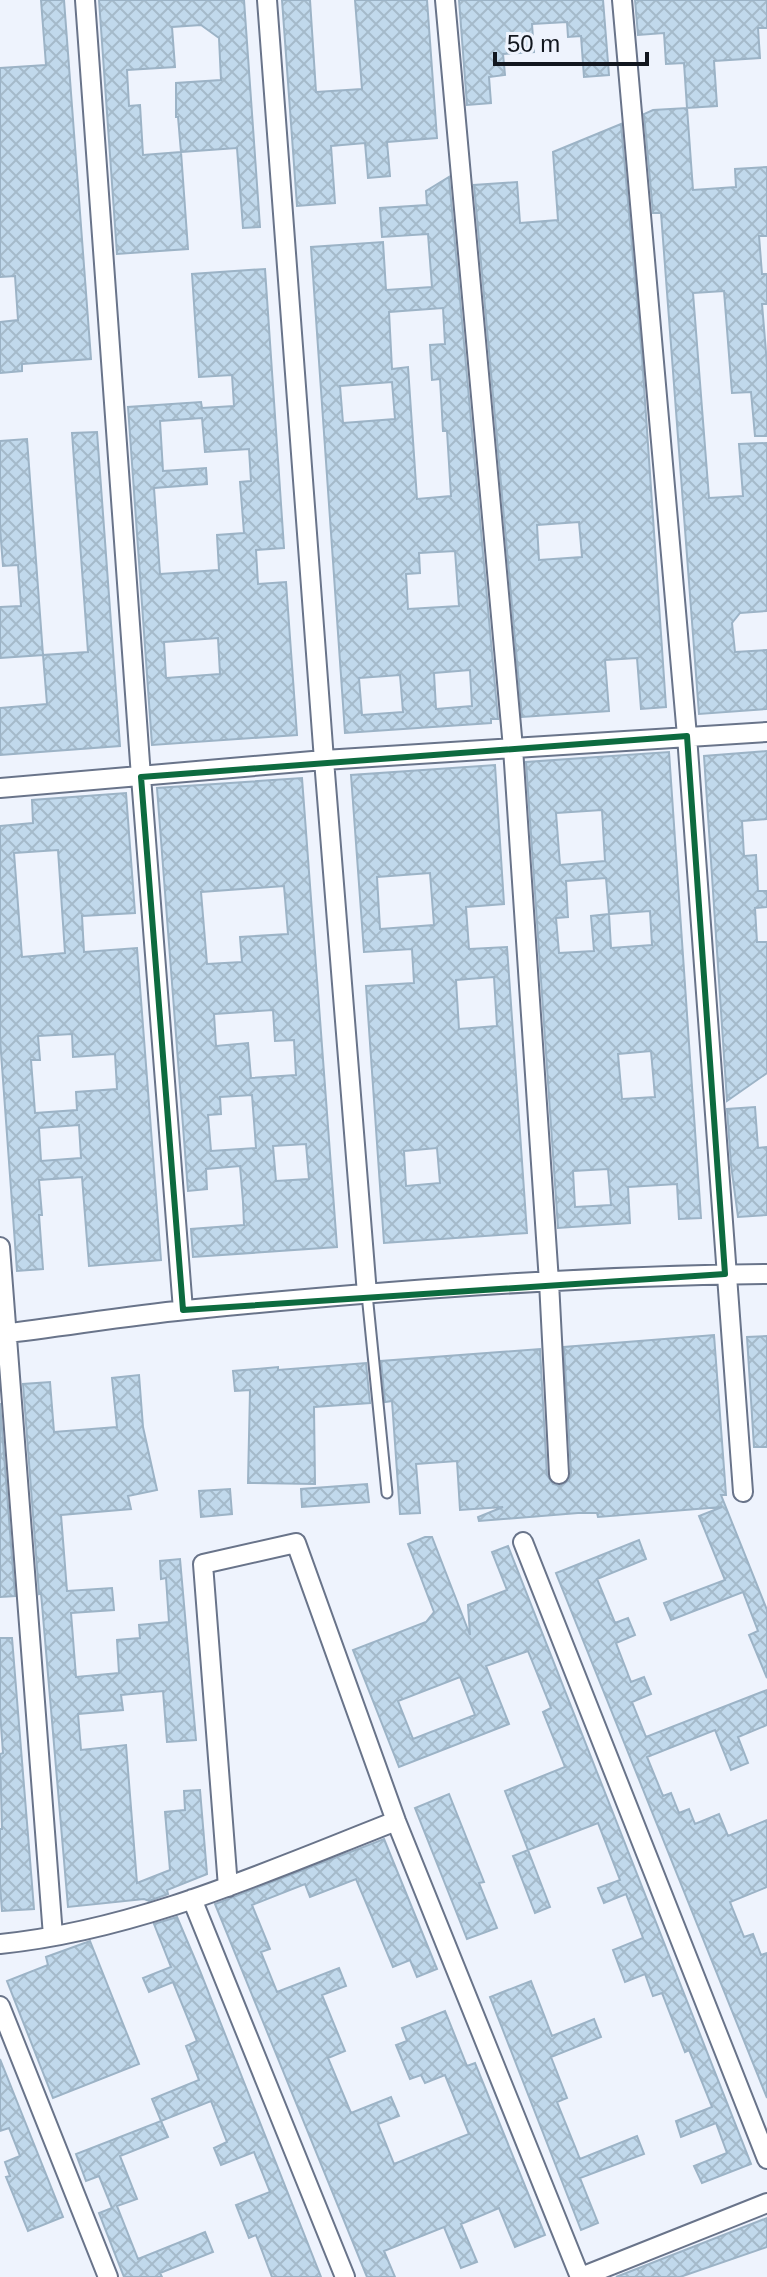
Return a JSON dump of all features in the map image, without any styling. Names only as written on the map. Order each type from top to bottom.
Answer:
[{"type":"street","points":[[85,0],[183,1310]]},
{"type":"street","points":[[267,0],[367,1294]]},
{"type":"street","points":[[445,0],[513,748],[559,1474]]},
{"type":"street","points":[[622,0],[687,736],[743,1492]]},
{"type":"street","points":[[0,788],[324,760],[767,732]]},
{"type":"street","points":[[0,1247],[3,1333],[53,1936]]},
{"type":"street","points":[[3,1333],[183,1310],[367,1294],[549,1282],[767,1274]]},
{"type":"street","points":[[523,1542],[767,2159]]},
{"type":"street","points":[[228,1887],[203,1564],[296,1543],[396,1821],[590,2276],[767,2203]]},
{"type":"street","points":[[0,1944],[53,1936],[143,1915],[228,1887],[396,1821]]},
{"type":"street","points":[[192,1899],[345,2277]]},
{"type":"street","points":[[0,2006],[108,2277]]},
{"type":"lane","points":[[367,1294],[387,1493]]},
{"type":"highlighted area","points":[[687,736],[725,1274],[183,1310],[141,777]]},
{"type":"building","points":[[41,0],[64,0],[91,359],[22,364],[22,371],[0,373],[0,322],[18,320],[15,276],[0,277],[0,68],[46,65]]},
{"type":"building","points":[[99,0],[244,0],[260,227],[243,228],[237,148],[181,152],[188,249],[117,254]],"holes":[[[201,25],[219,38],[221,80],[176,83],[176,117],[181,152],[143,155],[140,105],[129,106],[127,70],[175,67],[172,27]]]},
{"type":"building","points":[[282,0],[310,0],[316,92],[362,89],[355,0],[427,0],[437,138],[387,142],[390,176],[368,178],[365,143],[331,146],[335,203],[297,206]]},
{"type":"building","points":[[459,0],[603,0],[609,75],[584,77],[581,36],[568,37],[567,22],[532,24],[534,52],[503,54],[505,75],[489,77],[491,103],[467,105]]},
{"type":"building","points":[[635,0],[767,0],[767,28],[758,28],[760,58],[714,61],[717,106],[687,108],[684,63],[666,64],[664,33],[638,35]]},
{"type":"building","points":[[687,108],[693,190],[736,187],[735,169],[767,167],[767,236],[759,236],[762,274],[767,274],[767,304],[762,304],[767,364],[767,436],[755,436],[751,392],[732,393],[724,291],[693,293],[709,498],[743,496],[739,444],[767,443],[767,611],[740,613],[732,623],[735,652],[767,650],[767,709],[699,714],[661,213],[653,213],[644,114],[653,110]]},
{"type":"building","points":[[621,124],[642,357],[666,707],[641,709],[637,658],[605,660],[609,711],[522,717],[474,185],[517,182],[520,223],[558,220],[553,152]],"holes":[[[579,522],[582,557],[539,560],[537,525]]]},
{"type":"building","points":[[449,177],[498,719],[491,719],[491,723],[345,733],[311,247],[383,242],[386,290],[432,287],[428,234],[382,237],[380,208],[427,205],[426,191]],"holes":[[[443,308],[445,344],[430,345],[432,380],[440,379],[451,496],[417,499],[408,367],[392,369],[389,312]],[[392,382],[395,419],[343,423],[340,386]],[[455,551],[459,606],[408,609],[406,574],[420,573],[419,553]],[[470,670],[472,706],[436,709],[434,673]],[[400,675],[403,712],[362,715],[359,678]]]},
{"type":"building","points":[[265,269],[284,548],[256,550],[258,584],[286,582],[297,735],[152,745],[128,407],[201,402],[202,408],[234,406],[232,375],[199,377],[192,274]],"holes":[[[202,418],[205,452],[249,449],[251,481],[240,482],[244,533],[217,535],[219,570],[160,574],[154,488],[207,484],[206,468],[163,471],[160,421]],[[218,638],[220,674],[166,678],[164,642]]]},
{"type":"building","points":[[97,432],[120,746],[0,755],[0,708],[47,704],[43,655],[88,652],[72,433]]},
{"type":"building","points":[[27,439],[43,655],[0,658],[0,607],[21,606],[18,565],[3,566],[0,441]]},
{"type":"building","points":[[767,751],[767,819],[742,821],[744,856],[756,855],[758,891],[767,891],[767,907],[755,908],[757,942],[767,942],[767,1073],[727,1101],[704,756]]},
{"type":"building","points":[[669,752],[701,1218],[679,1219],[677,1184],[628,1187],[630,1223],[558,1228],[526,762]],"holes":[[[602,810],[605,861],[560,865],[556,813]],[[606,878],[609,914],[591,916],[594,951],[559,953],[556,918],[568,917],[566,881]],[[650,911],[652,945],[611,948],[609,914]],[[651,1051],[655,1097],[622,1099],[618,1054]],[[608,1169],[611,1205],[575,1207],[573,1171]]]},
{"type":"building","points":[[495,765],[504,904],[466,907],[469,949],[507,947],[527,1233],[384,1243],[366,986],[414,983],[412,949],[364,952],[351,775]],"holes":[[[430,873],[434,925],[380,929],[377,877]],[[494,977],[497,1026],[459,1029],[456,980]],[[437,1148],[440,1183],[406,1186],[404,1151]]]},
{"type":"building","points":[[302,778],[337,1247],[193,1257],[191,1229],[244,1225],[243,1202],[240,1166],[206,1169],[207,1189],[188,1191],[157,788]],"holes":[[[284,886],[288,934],[240,937],[242,962],[207,964],[201,892]],[[273,1010],[275,1041],[294,1040],[296,1075],[251,1078],[248,1043],[216,1046],[214,1014]],[[252,1095],[256,1148],[211,1151],[208,1115],[221,1114],[220,1097]],[[306,1144],[309,1179],[276,1181],[273,1146]]]},
{"type":"building","points":[[126,793],[135,913],[82,916],[84,952],[137,948],[161,1260],[89,1266],[82,1177],[39,1180],[43,1269],[17,1271],[0,1039],[0,826],[33,823],[32,800]],"holes":[[[58,850],[65,953],[22,957],[14,853]],[[72,1034],[73,1057],[115,1054],[117,1089],[76,1092],[77,1110],[35,1113],[31,1060],[40,1060],[38,1036]],[[79,1125],[81,1158],[41,1161],[39,1128]]]},
{"type":"building","points":[[755,1107],[758,1148],[767,1147],[767,1215],[738,1217],[727,1109]]},
{"type":"building","points":[[714,1335],[726,1495],[721,1495],[767,1610],[767,1678],[749,1635],[758,1631],[743,1592],[671,1620],[664,1603],[725,1580],[699,1516],[722,1507],[598,1517],[597,1513],[578,1513],[479,1521],[478,1517],[503,1507],[460,1510],[457,1461],[416,1464],[420,1513],[400,1514],[392,1401],[385,1402],[381,1361],[540,1349],[547,1475],[553,1484],[560,1486],[569,1480],[571,1473],[564,1347]]},
{"type":"building","points":[[767,1336],[767,1447],[754,1447],[747,1337]]},
{"type":"building","points":[[366,1363],[370,1403],[314,1407],[315,1484],[248,1483],[250,1390],[235,1391],[233,1371]]},
{"type":"building","points":[[139,1375],[143,1427],[157,1490],[128,1496],[131,1509],[61,1515],[67,1591],[112,1588],[114,1610],[71,1613],[76,1677],[119,1673],[117,1640],[140,1638],[139,1625],[169,1622],[166,1578],[161,1579],[160,1561],[180,1559],[196,1740],[167,1742],[163,1691],[121,1695],[123,1710],[78,1714],[81,1750],[126,1745],[137,1883],[170,1870],[165,1812],[185,1810],[184,1791],[200,1790],[207,1874],[149,1901],[68,1907],[23,1384],[50,1382],[54,1432],[117,1427],[112,1378]]},
{"type":"building","points":[[0,1403],[15,1596],[0,1597]]},
{"type":"building","points":[[367,1484],[369,1502],[302,1507],[301,1489]]},
{"type":"building","points":[[230,1489],[232,1514],[201,1517],[199,1491]]},
{"type":"building","points":[[432,1537],[470,1635],[468,1605],[507,1590],[492,1552],[508,1546],[751,2164],[702,2183],[694,2166],[727,2153],[716,2123],[681,2137],[676,2121],[712,2107],[689,2050],[685,2052],[662,1993],[653,1996],[645,1974],[625,1982],[613,1950],[643,1938],[626,1894],[604,1903],[598,1888],[620,1880],[598,1823],[528,1850],[505,1791],[565,1767],[543,1712],[551,1708],[528,1651],[486,1666],[509,1724],[399,1767],[353,1650],[426,1622],[434,1612],[408,1544]],"holes":[[[460,1677],[475,1715],[413,1739],[398,1701]]]},
{"type":"building","points":[[639,1540],[646,1559],[597,1579],[615,1623],[628,1618],[635,1635],[616,1643],[631,1682],[644,1677],[651,1694],[632,1702],[646,1737],[767,1690],[767,1725],[738,1737],[748,1763],[731,1770],[715,1730],[647,1757],[663,1796],[671,1793],[679,1813],[689,1809],[695,1824],[719,1814],[728,1836],[767,1820],[767,1887],[730,1902],[744,1937],[753,1934],[761,1955],[767,1953],[767,2098],[556,1573]]},
{"type":"building","points":[[0,1638],[12,1638],[34,1909],[2,1911]]},
{"type":"building","points":[[449,1794],[484,1882],[479,1883],[497,1928],[467,1939],[415,1808]]},
{"type":"building","points":[[384,1839],[437,1969],[417,1977],[410,1960],[393,1967],[356,1879],[310,1897],[305,1884],[252,1905],[270,1949],[261,1952],[277,1992],[339,1968],[346,1986],[322,1995],[345,2051],[328,2058],[351,2113],[391,2097],[399,2116],[378,2124],[394,2164],[469,2134],[445,2075],[425,2083],[421,2075],[410,2079],[396,2045],[407,2041],[402,2028],[445,2011],[467,2066],[475,2063],[545,2235],[515,2247],[499,2208],[461,2224],[477,2262],[461,2268],[444,2227],[384,2251],[395,2277],[367,2277],[215,1904]]},
{"type":"building","points":[[528,1850],[550,1907],[535,1913],[513,1856]]},
{"type":"building","points":[[177,1917],[321,2277],[272,2277],[256,2235],[249,2238],[236,2205],[270,2192],[254,2152],[221,2165],[214,2148],[227,2142],[211,2101],[161,2121],[152,2099],[199,2080],[186,2046],[197,2041],[173,1982],[149,1992],[143,1978],[171,1967],[154,1924]]},
{"type":"building","points":[[90,1941],[139,2064],[53,2098],[7,1981],[48,1965],[46,1957]]},
{"type":"building","points":[[531,1981],[552,2036],[594,2019],[601,2037],[551,2057],[567,2098],[557,2102],[580,2159],[637,2136],[644,2154],[580,2178],[598,2223],[581,2230],[490,1997]]},
{"type":"building","points":[[0,2059],[63,2217],[28,2231],[6,2177],[10,2176],[5,2162],[20,2156],[9,2128],[0,2131]]},
{"type":"building","points":[[161,2121],[168,2137],[120,2156],[137,2199],[117,2206],[138,2259],[205,2232],[213,2252],[160,2273],[162,2277],[124,2277],[99,2213],[112,2208],[99,2176],[86,2181],[76,2154]]},
{"type":"building","points":[[767,2218],[767,2247],[680,2277],[616,2277]]}]
